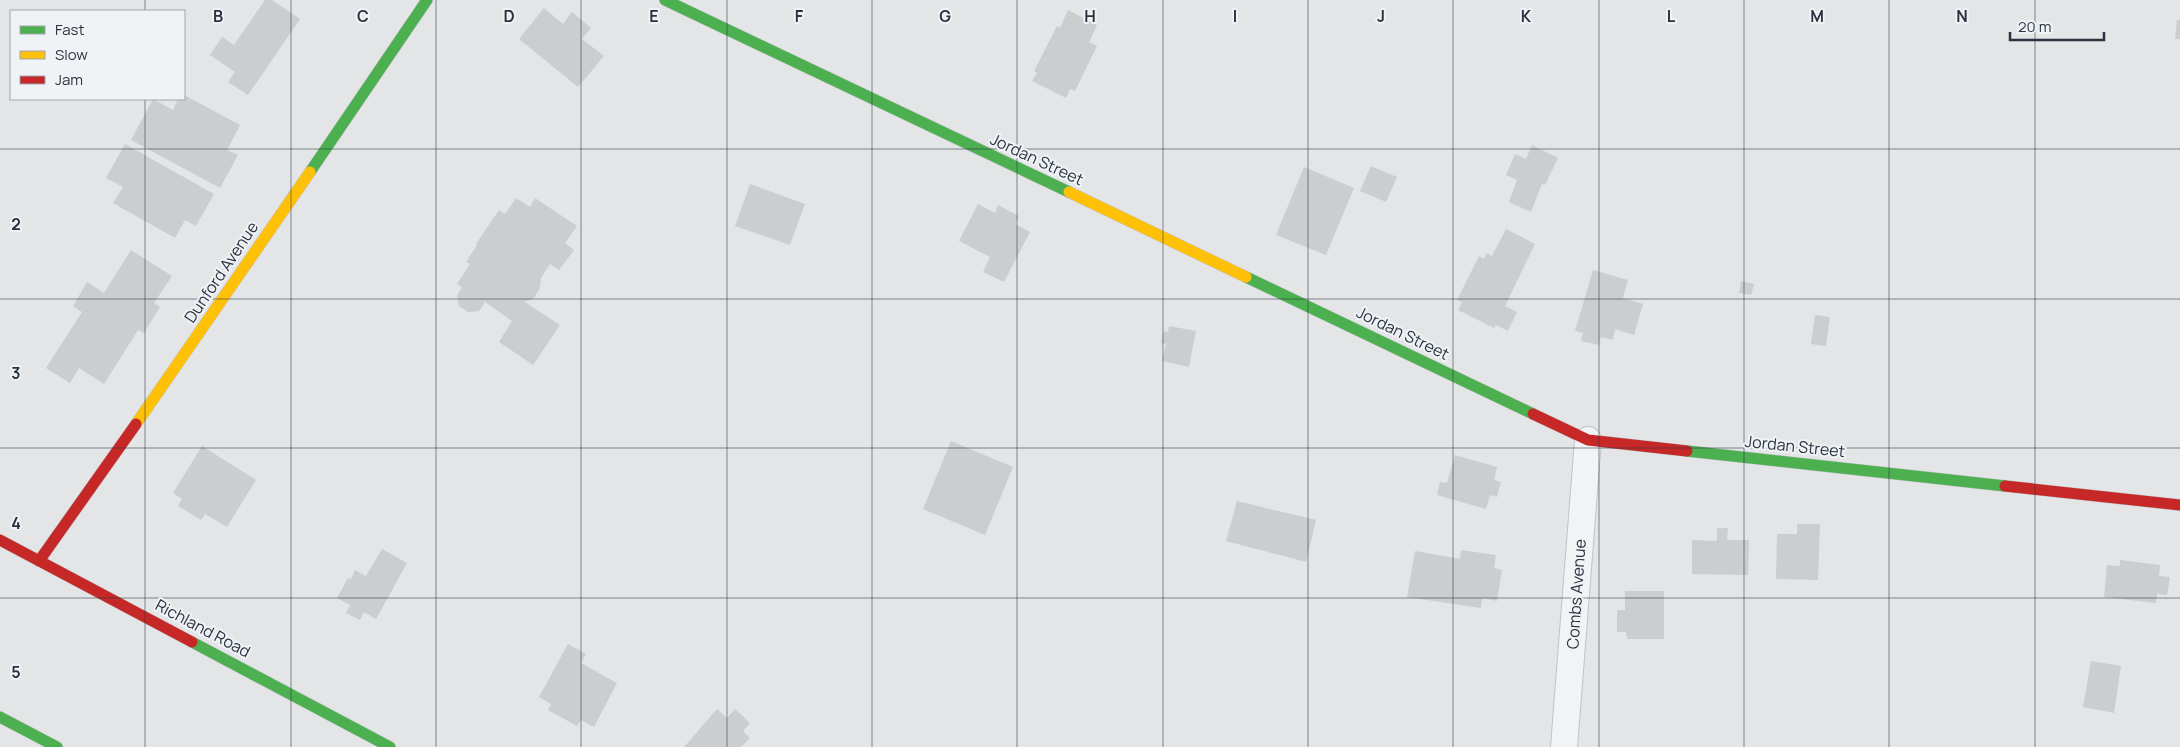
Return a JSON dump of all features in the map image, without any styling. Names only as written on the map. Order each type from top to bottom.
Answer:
[{"type":"street","name":"Dunford Avenue","points":[[39,560],[195,340],[427,0]]},
{"type":"street","name":"Jordan Street","points":[[665,0],[1588,440],[2180,505]]},
{"type":"street","name":"Combs Avenue","points":[[1564,747],[1588,440]]},
{"type":"street","name":"Richland Road","points":[[0,540],[390,747]]},
{"type":"street","points":[[0,717],[57,747]]},
{"type":"building","points":[[265,0],[272,0],[300,19],[248,95],[228,82],[235,72],[210,55],[222,37],[234,45]]},
{"type":"building","points":[[544,8],[563,24],[572,12],[591,28],[582,39],[604,56],[578,87],[519,39]]},
{"type":"building","points":[[1068,10],[1097,25],[1089,42],[1097,46],[1075,91],[1070,89],[1066,98],[1032,81],[1037,73],[1034,71],[1057,26],[1060,28]]},
{"type":"building","points":[[2177,20],[2180,20],[2180,39],[2175,39]]},
{"type":"building","points":[[185,96],[240,125],[227,150],[238,155],[220,188],[131,140],[152,100],[173,110],[178,100],[185,100]]},
{"type":"building","points":[[125,144],[214,194],[196,226],[185,220],[175,238],[113,203],[123,187],[106,178]]},
{"type":"building","points":[[1532,145],[1558,158],[1545,185],[1542,184],[1531,212],[1509,202],[1517,180],[1506,175],[1515,154],[1526,159]]},
{"type":"building","points":[[1371,166],[1397,177],[1386,202],[1360,191]]},
{"type":"building","points":[[1304,167],[1354,188],[1326,255],[1276,235]]},
{"type":"building","points":[[750,184],[805,204],[790,245],[735,226]]},
{"type":"building","points":[[516,198],[530,207],[535,198],[577,226],[565,243],[574,250],[559,270],[550,264],[541,278],[540,288],[534,298],[525,302],[560,325],[533,365],[499,342],[512,321],[485,302],[479,311],[468,312],[459,306],[457,296],[462,287],[457,284],[470,264],[466,262],[476,244],[499,210],[505,214]]},
{"type":"building","points":[[978,204],[995,213],[998,205],[1019,216],[1015,224],[1030,232],[1004,282],[983,272],[990,257],[959,241]]},
{"type":"building","points":[[1506,229],[1535,244],[1505,306],[1517,312],[1508,331],[1496,325],[1494,328],[1458,310],[1462,302],[1457,300],[1479,256],[1484,259],[1487,253],[1492,256]]},
{"type":"building","points":[[131,250],[172,276],[154,303],[160,307],[144,333],[138,330],[104,384],[79,368],[70,383],[46,368],[82,312],[73,306],[87,282],[104,293]]},
{"type":"building","points":[[1593,270],[1628,280],[1623,298],[1643,304],[1634,335],[1615,329],[1613,340],[1601,337],[1599,345],[1581,341],[1583,333],[1575,331]]},
{"type":"building","points":[[1741,281],[1754,284],[1751,295],[1739,293]]},
{"type":"building","points":[[1815,315],[1830,317],[1826,346],[1811,344]]},
{"type":"building","points":[[1169,326],[1196,331],[1189,367],[1162,361],[1166,344],[1161,343],[1164,331],[1168,332]]},
{"type":"building","points":[[951,441],[1013,467],[985,535],[923,509]]},
{"type":"building","points":[[202,446],[256,480],[227,527],[205,514],[201,520],[178,506],[182,499],[173,493]]},
{"type":"building","points":[[1455,455],[1497,467],[1494,480],[1501,482],[1497,497],[1490,495],[1486,509],[1437,495],[1440,482],[1447,483]]},
{"type":"building","points":[[1237,501],[1316,520],[1306,562],[1226,541]]},
{"type":"building","points":[[1797,524],[1820,524],[1818,580],[1776,579],[1777,534],[1797,534]]},
{"type":"building","points":[[1717,528],[1728,528],[1727,540],[1749,540],[1748,575],[1692,574],[1692,540],[1717,541]]},
{"type":"building","points":[[382,549],[407,563],[376,619],[364,612],[360,620],[346,613],[350,605],[337,598],[348,578],[351,579],[355,570],[366,576]]},
{"type":"building","points":[[1461,550],[1496,555],[1494,568],[1502,570],[1497,601],[1482,598],[1481,608],[1407,597],[1415,551],[1460,559]]},
{"type":"building","points":[[2120,560],[2160,565],[2159,576],[2170,577],[2167,595],[2157,594],[2156,603],[2104,597],[2107,565],[2120,566]]},
{"type":"building","points":[[1625,591],[1664,591],[1664,639],[1627,639],[1626,632],[1617,632],[1617,610],[1625,610]]},
{"type":"building","points":[[568,644],[586,654],[581,663],[617,683],[594,727],[581,720],[577,726],[548,710],[551,704],[539,697]]},
{"type":"building","points":[[2091,661],[2121,666],[2114,713],[2083,707]]},
{"type":"building","points":[[717,709],[727,718],[735,709],[750,723],[743,731],[750,738],[741,747],[684,747]]},
{"type":"traffic: fast","points":[[310,172],[427,0]]},
{"type":"traffic: fast","points":[[665,0],[1069,192]]},
{"type":"traffic: fast","points":[[1246,277],[1533,414]]},
{"type":"traffic: fast","points":[[1687,451],[2005,486]]},
{"type":"traffic: fast","points":[[192,642],[390,747]]},
{"type":"traffic: fast","points":[[0,717],[57,747]]},
{"type":"traffic: slow","points":[[136,424],[310,172]]},
{"type":"traffic: slow","points":[[1069,192],[1246,277]]},
{"type":"traffic: jam","points":[[1533,414],[1588,440],[1687,451]]},
{"type":"traffic: jam","points":[[39,561],[136,424]]},
{"type":"traffic: jam","points":[[2005,486],[2180,505]]},
{"type":"traffic: jam","points":[[0,540],[192,642]]}]
